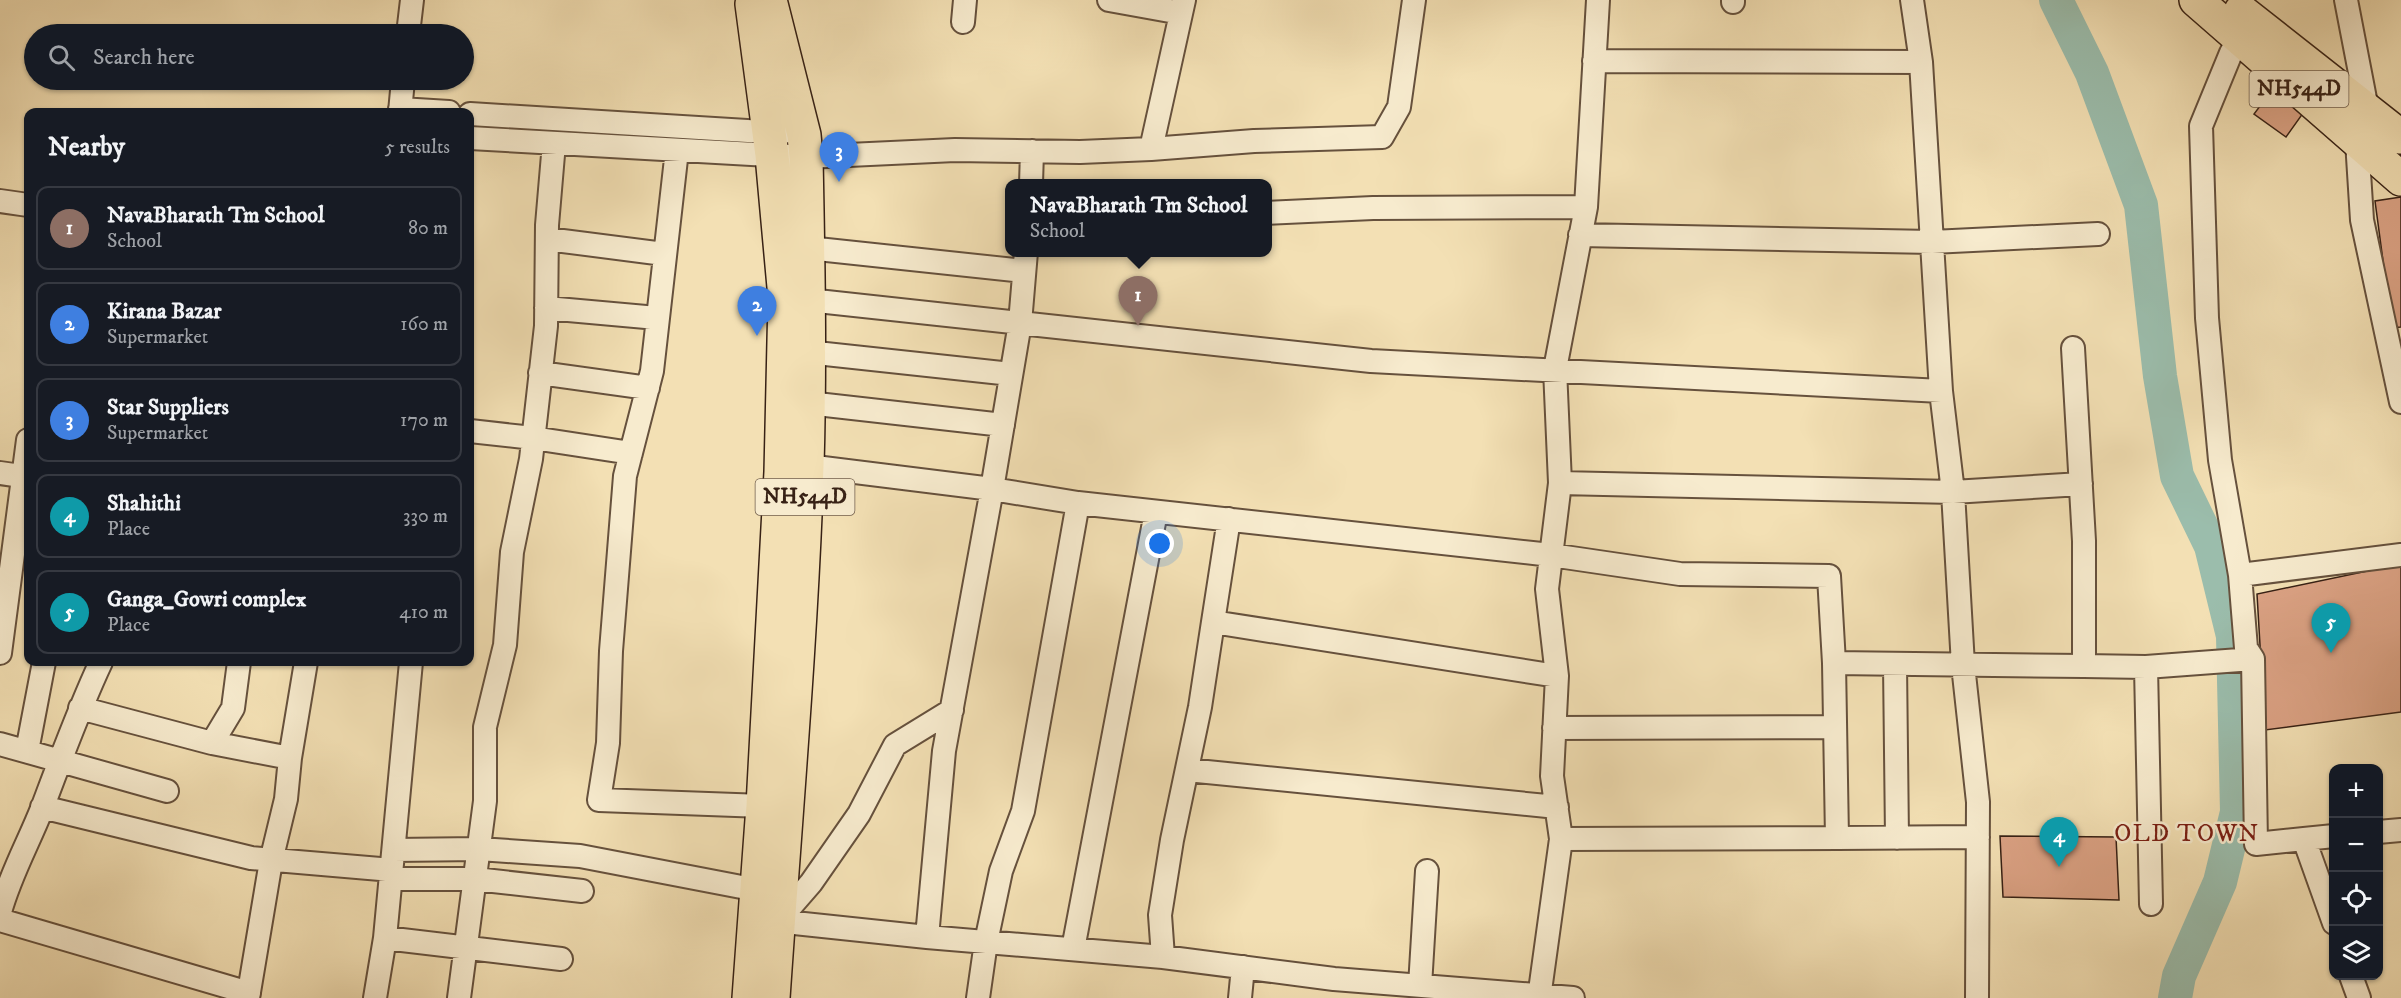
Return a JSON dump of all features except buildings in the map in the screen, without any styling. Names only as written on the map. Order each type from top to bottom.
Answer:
[{"type":"highway","name":"NH544D","points":[[752,0],[770,144],[785,298],[781,472],[763,806],[764,910],[773,998]]},
{"type":"highway","name":"NH544D","points":[[749,998],[764,910],[807,466],[808,300],[805,146],[770,0]]},
{"type":"highway","name":"NH544D","points":[[2196,0],[2401,179]]},
{"type":"highway","name":"NH544D","points":[[2228,0],[2401,137]]},
{"type":"street","points":[[409,24],[412,0]]},
{"type":"street","points":[[1109,0],[1182,6],[1151,149]]},
{"type":"street","points":[[474,114],[770,144],[955,150],[1151,149],[1254,141],[1382,137],[1399,107],[1414,0]]},
{"type":"street","points":[[1539,996],[1561,839],[1552,776],[1557,676],[1547,589],[1560,483],[1554,369],[1586,207],[1598,0]]},
{"type":"street","points":[[1912,0],[1921,62],[1941,391],[1953,492],[1963,665],[1978,802],[1977,998]]},
{"type":"street","points":[[2346,0],[2367,109]]},
{"type":"street","points":[[2240,37],[2231,53],[2202,126],[2207,318],[2220,460],[2240,575],[2246,648],[2253,659],[2256,844],[2329,836]]},
{"type":"street","points":[[1594,61],[1921,62]]},
{"type":"street","points":[[400,108],[402,90]]},
{"type":"street","points":[[474,138],[676,150],[770,144]]},
{"type":"street","points":[[2357,141],[2362,220],[2401,402]]},
{"type":"street","points":[[459,998],[484,801],[485,727],[505,645],[512,552],[533,438],[546,308],[547,239],[554,143]]},
{"type":"street","points":[[676,150],[652,371],[625,476],[611,651],[608,743],[599,800],[763,806]]},
{"type":"street","points":[[1031,179],[1032,151]]},
{"type":"street","points":[[0,201],[24,204]]},
{"type":"street","points":[[1272,213],[1373,208],[1586,207]]},
{"type":"street","points":[[1580,235],[1932,242],[2098,234]]},
{"type":"street","points":[[547,239],[664,255]]},
{"type":"street","points":[[807,248],[1025,262],[1020,323],[944,751],[927,937]]},
{"type":"street","points":[[808,300],[1371,361],[1941,391]]},
{"type":"street","points":[[546,308],[657,318]]},
{"type":"street","points":[[2073,348],[2084,541],[2084,666]]},
{"type":"street","points":[[807,352],[1011,374]]},
{"type":"street","points":[[540,373],[648,387]]},
{"type":"street","points":[[808,403],[1003,425]]},
{"type":"street","points":[[474,431],[631,453]]},
{"type":"street","points":[[807,466],[992,489],[1078,503],[1551,555],[1680,574],[1829,576],[1834,663],[1837,838]]},
{"type":"street","points":[[0,473],[24,477]]},
{"type":"street","points":[[1560,483],[1953,492],[2081,484]]},
{"type":"street","points":[[0,653],[24,497]]},
{"type":"street","points":[[978,998],[986,942],[1001,871],[1023,811],[1078,503]]},
{"type":"street","points":[[1073,949],[1156,512]]},
{"type":"street","points":[[1163,957],[1160,915],[1172,840],[1200,707],[1229,519]]},
{"type":"street","points":[[2240,575],[2401,555]]},
{"type":"street","points":[[1213,622],[1557,676]]},
{"type":"street","points":[[1834,663],[2146,667],[2253,659]]},
{"type":"street","points":[[1895,664],[1897,838]]},
{"type":"street","points":[[27,751],[43,666]]},
{"type":"street","points":[[0,912],[6,889],[53,777],[62,761],[80,708],[99,666]]},
{"type":"street","points":[[212,743],[233,708],[238,666]]},
{"type":"street","points":[[0,920],[248,995],[271,861],[286,800],[290,758],[305,666]]},
{"type":"street","points":[[375,998],[385,938],[411,666]]},
{"type":"street","points":[[2146,667],[2151,904]]},
{"type":"street","points":[[80,708],[212,743],[290,758]]},
{"type":"street","points":[[764,910],[811,883],[859,814],[895,745],[952,710]]},
{"type":"street","points":[[1554,728],[1835,727]]},
{"type":"street","points":[[0,744],[167,791]]},
{"type":"street","points":[[1186,770],[1557,807]]},
{"type":"street","points":[[42,807],[271,861],[392,866],[475,879],[582,891]]},
{"type":"street","points":[[2383,832],[2401,830]]},
{"type":"street","points":[[1561,839],[1978,837]]},
{"type":"street","points":[[2304,839],[2329,909]]},
{"type":"street","points":[[392,866],[479,849],[607,860],[764,910],[927,937],[1163,957],[1334,979],[1573,998]]},
{"type":"street","points":[[1420,986],[1427,871]]},
{"type":"street","points":[[385,938],[561,959]]},
{"type":"street","points":[[1240,998],[1243,967]]},
{"type":"street","points":[[2353,980],[2359,998]]},
{"type":"waterway","points":[[2056,0],[2092,73],[2141,205],[2160,376],[2177,476],[2211,546],[2233,636],[2237,812],[2220,882],[2179,976],[2175,998]]},
{"type":"place","name":"Star Suppliers","points":[[839,182]]},
{"type":"place","name":"NavaBharath Tm School","points":[[1138,326]]},
{"type":"place","name":"Kirana Bazar","points":[[757,336]]},
{"type":"place","name":"Ganga_Gowri complex","points":[[2331,653]]},
{"type":"place","name":"Shahithi","points":[[2059,867]]},
{"type":"district","name":"OLD TOWN","points":[[2187,834]]}]
